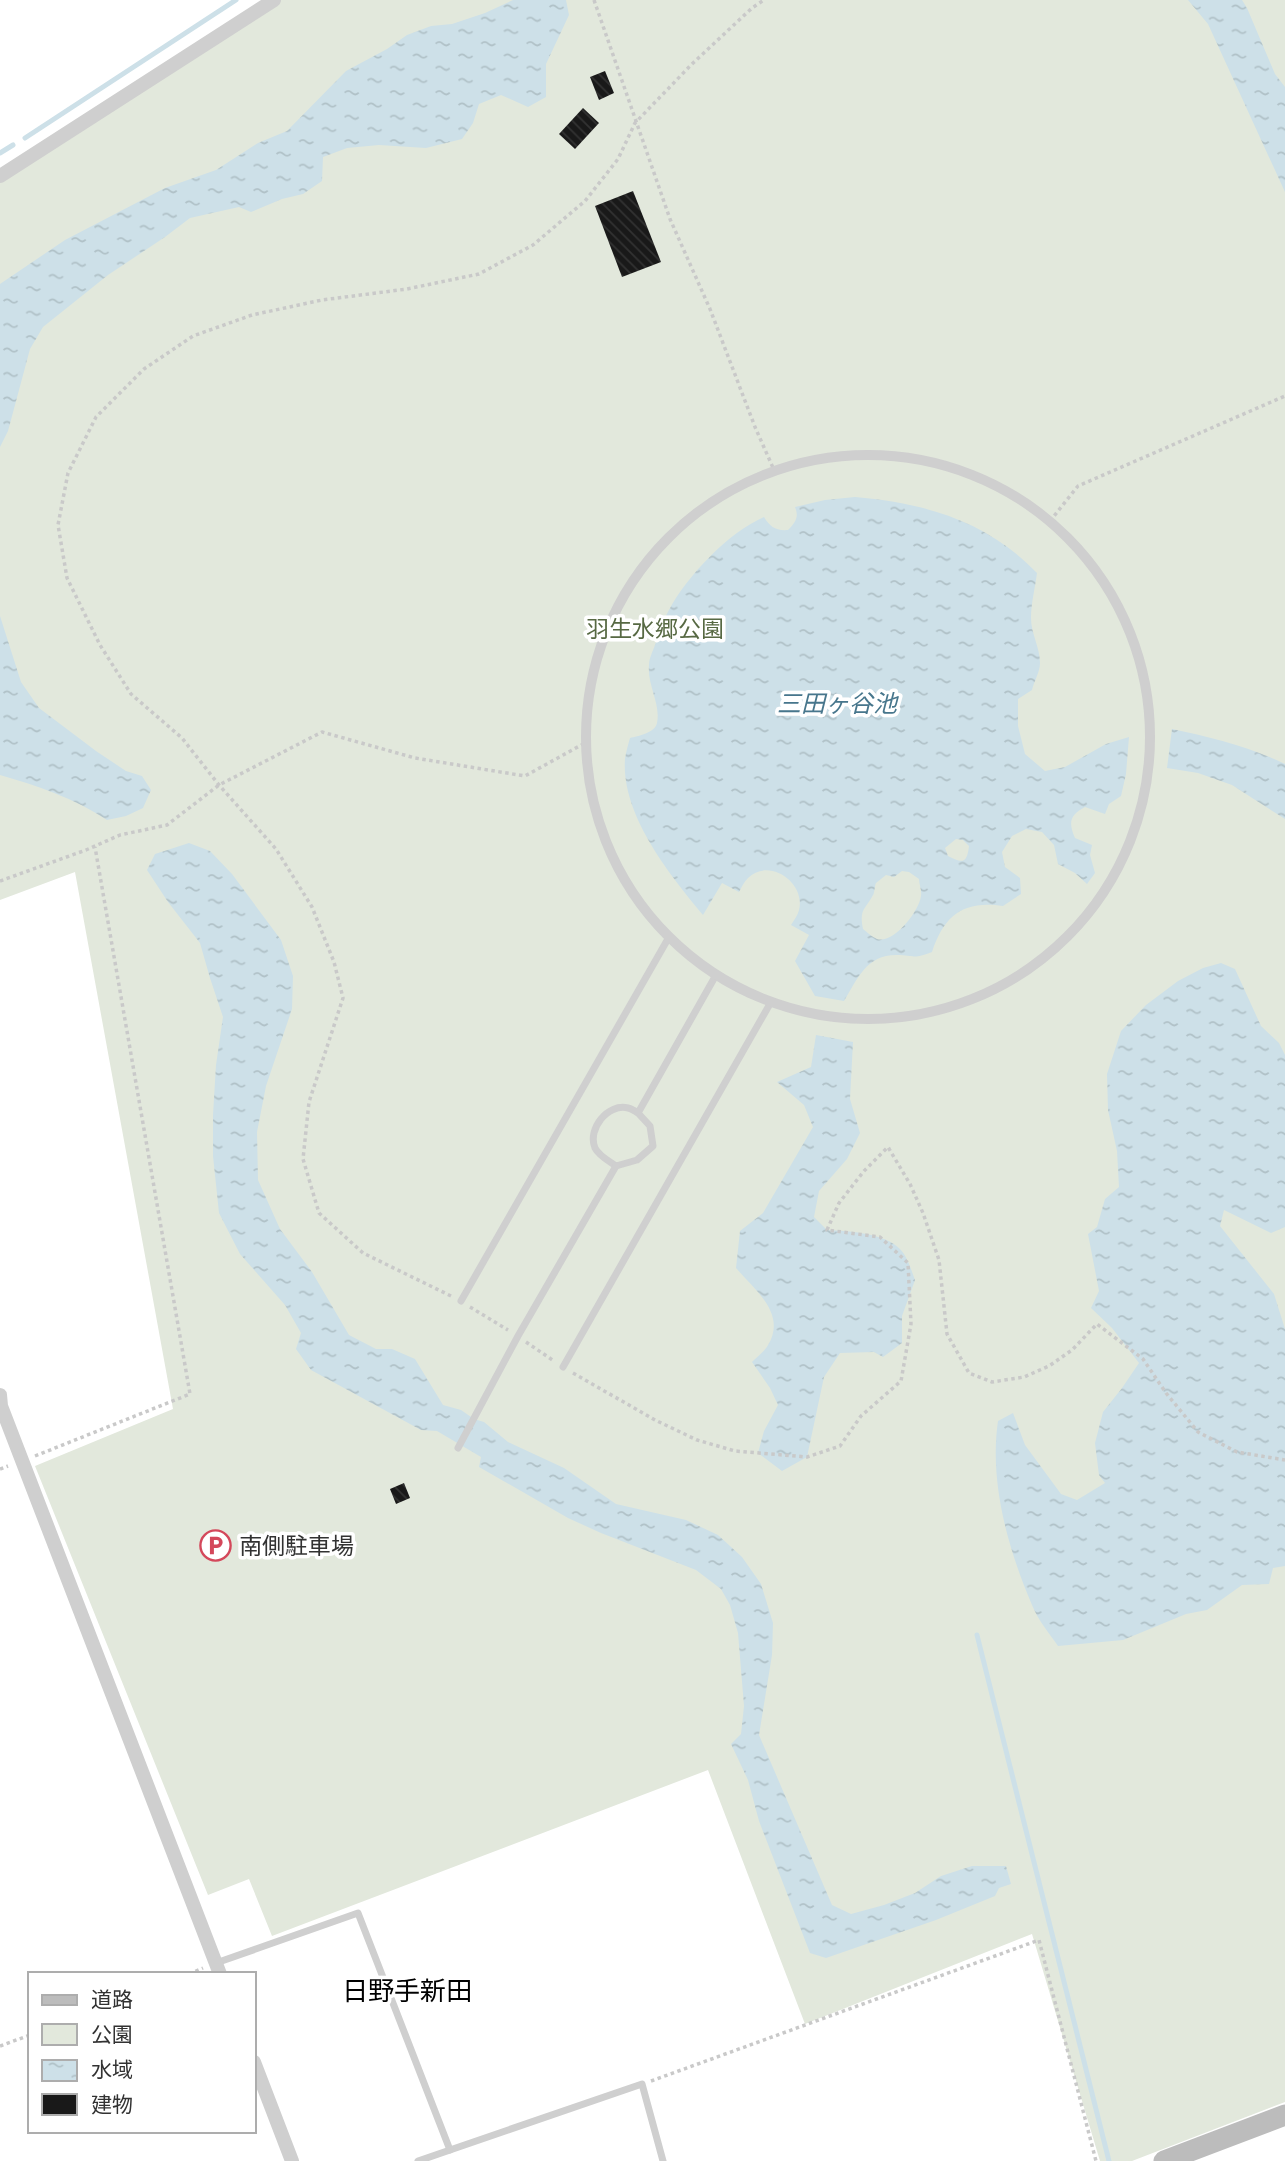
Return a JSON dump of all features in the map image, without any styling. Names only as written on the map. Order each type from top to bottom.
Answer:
[{"type":"main road","points":[[1177,2159],[1285,2115]]},
{"type":"street","points":[[0,176],[274,0]]},
{"type":"street","points":[[882,454],[954,468],[988,481],[1020,499],[1050,521],[1081,552],[1107,587],[1127,626],[1141,668],[1147,700],[1150,755],[1144,798],[1131,840],[1113,879],[1088,915],[1058,947],[1023,974],[975,999],[944,1010],[901,1018],[857,1020],[814,1014],[771,1002],[716,975],[669,937],[641,905],[618,868],[605,838],[590,786],[585,743],[587,704],[594,665],[607,628],[647,560],[674,531],[704,506],[738,485],[774,470],[809,460],[846,455],[882,454]]},
{"type":"street","points":[[0,1395],[1,1406],[218,1969]]},
{"type":"street","points":[[256,2067],[292,2161]]},
{"type":"lane","points":[[461,1301],[669,937]]},
{"type":"lane","points":[[638,1113],[716,975]]},
{"type":"lane","points":[[563,1367],[771,1002]]},
{"type":"lane","points":[[458,1448],[518,1336],[616,1166],[637,1160],[653,1146],[650,1126],[645,1118],[627,1108],[617,1108],[603,1117],[597,1123],[594,1133],[594,1146],[599,1154],[616,1166]]},
{"type":"lane","points":[[218,1969],[358,1913],[450,2150]]},
{"type":"lane","points":[[418,2161],[642,2084],[663,2161]]},
{"type":"path","points":[[594,0],[670,219],[774,470]]},
{"type":"path","points":[[764,0],[692,64],[635,123],[618,159],[586,201],[533,245],[479,274],[252,315],[192,336],[144,369],[96,418],[68,473],[58,525],[67,578],[100,645],[131,694],[182,738],[219,785],[276,849],[312,907],[334,962],[343,998],[309,1102],[303,1158],[319,1213],[363,1253],[461,1301],[563,1367],[655,1420],[697,1440],[735,1451],[807,1457],[840,1446],[861,1416],[901,1381],[911,1324],[908,1263],[880,1237],[827,1230],[839,1203],[864,1171],[888,1147],[910,1184],[927,1225],[939,1260],[947,1334],[969,1373],[992,1382],[1024,1377],[1049,1366],[1072,1350],[1097,1324],[1143,1359],[1198,1432],[1237,1451],[1285,1460]]},
{"type":"path","points":[[1050,521],[1078,486],[1285,396]]},
{"type":"path","points":[[0,881],[120,835],[167,825],[219,785],[322,732],[415,758],[525,776],[585,743]]},
{"type":"path","points":[[0,1469],[190,1394],[95,846]]},
{"type":"path","points":[[642,2084],[1039,1940],[1096,2161]]},
{"type":"path","points":[[0,2046],[28,2036]]},
{"type":"green space","name":"羽生水郷公園","points":[[266,0],[1285,0],[1285,2102],[1132,2161],[1100,2161],[1032,1934],[805,2024],[708,1770],[272,1936],[249,1879],[208,1895],[35,1466],[173,1409],[75,872],[0,900],[0,176]]},
{"type":"water","points":[[513,0],[566,0],[569,15],[546,64],[546,97],[528,107],[501,95],[479,104],[473,123],[462,139],[426,148],[379,145],[347,148],[323,157],[322,181],[303,194],[282,199],[251,212],[239,207],[190,218],[108,275],[43,327],[30,349],[8,431],[0,447],[0,284],[65,240],[165,188],[216,170],[258,143],[287,131],[346,71],[407,35],[431,26],[452,24]]},
{"type":"water","points":[[1188,0],[1242,0],[1247,8],[1275,74],[1285,87],[1285,192],[1208,24]]},
{"type":"water","name":"三田ヶ谷池","points":[[855,497],[881,500],[906,504],[954,518],[997,540],[1037,573],[1031,618],[1040,666],[1032,690],[1018,699],[1018,726],[1025,754],[1045,771],[1065,767],[1106,744],[1129,737],[1121,796],[1109,804],[1105,814],[1085,807],[1076,813],[1072,820],[1075,838],[1092,845],[1090,855],[1095,873],[1087,884],[1075,873],[1058,864],[1054,845],[1042,832],[1026,829],[1012,836],[1002,852],[1005,867],[1020,878],[1021,894],[1003,906],[977,905],[957,913],[943,928],[932,952],[918,956],[889,955],[879,958],[859,976],[844,1001],[815,996],[795,961],[809,935],[791,925],[798,912],[800,900],[791,882],[784,876],[766,870],[757,872],[739,892],[722,883],[703,915],[676,882],[639,822],[626,780],[625,759],[630,738],[650,732],[656,726],[658,716],[650,680],[650,660],[665,618],[687,583],[723,544],[751,524],[764,517],[774,528],[788,530],[796,519],[795,507]],"holes":[[[956,839],[963,840],[969,846],[967,856],[961,861],[948,856],[945,848]],[[902,871],[919,879],[919,902],[911,918],[898,932],[884,939],[877,939],[863,929],[863,910],[873,895],[876,883],[886,875],[894,877]]]},
{"type":"water","points":[[0,616],[21,682],[39,708],[126,771],[142,776],[151,790],[143,808],[126,816],[107,820],[55,793],[0,775]]},
{"type":"water","points":[[1172,729],[1230,743],[1285,764],[1285,819],[1232,785],[1198,773],[1167,768]]},
{"type":"water","points":[[189,843],[210,851],[232,874],[281,940],[293,976],[292,1009],[266,1086],[257,1132],[258,1180],[280,1229],[312,1272],[349,1335],[376,1349],[392,1349],[415,1359],[443,1405],[461,1410],[484,1422],[508,1442],[564,1468],[616,1504],[686,1520],[718,1535],[742,1557],[761,1584],[773,1623],[772,1655],[759,1735],[832,1905],[851,1914],[884,1905],[915,1893],[941,1876],[972,1866],[1006,1866],[1011,1884],[999,1888],[995,1896],[936,1920],[826,1958],[810,1953],[759,1821],[748,1780],[731,1744],[741,1734],[744,1706],[738,1633],[730,1605],[721,1589],[696,1570],[568,1518],[479,1467],[481,1457],[437,1431],[421,1430],[311,1370],[296,1349],[301,1333],[285,1305],[240,1254],[219,1213],[213,1156],[213,1115],[223,1017],[200,943],[147,870],[155,854]]},
{"type":"water","points":[[1221,963],[1235,969],[1261,1026],[1279,1043],[1285,1055],[1285,1227],[1271,1233],[1224,1210],[1220,1226],[1274,1294],[1285,1329],[1285,1566],[1273,1568],[1269,1584],[1242,1585],[1207,1610],[1186,1614],[1123,1640],[1058,1646],[1034,1611],[1008,1538],[996,1468],[998,1421],[1013,1413],[1025,1445],[1061,1494],[1077,1500],[1105,1483],[1099,1475],[1095,1443],[1103,1412],[1139,1363],[1112,1328],[1091,1308],[1099,1291],[1088,1234],[1097,1227],[1105,1199],[1119,1187],[1117,1151],[1108,1110],[1107,1074],[1121,1031],[1146,1005],[1178,981],[1203,968]]},
{"type":"water","points":[[816,1035],[853,1042],[850,1099],[860,1133],[847,1159],[819,1191],[814,1217],[827,1230],[869,1234],[890,1242],[904,1254],[915,1280],[902,1316],[902,1343],[883,1357],[874,1352],[840,1353],[824,1377],[807,1457],[782,1471],[758,1453],[764,1431],[778,1405],[752,1362],[768,1345],[774,1323],[766,1303],[736,1268],[740,1231],[763,1213],[813,1127],[804,1105],[777,1082],[811,1067]]},
{"type":"building","points":[[605,71],[614,93],[599,100],[590,77]]},
{"type":"building","points":[[583,108],[599,123],[575,149],[559,134]]},
{"type":"building","points":[[633,191],[661,262],[622,277],[595,206]]},
{"type":"building","points":[[404,1483],[410,1498],[396,1504],[390,1489]]},
{"type":"waterway","points":[[25,138],[236,0]]},
{"type":"waterway","points":[[0,153],[13,145]]},
{"type":"waterway","points":[[977,1635],[1109,2161]]},
{"type":"place","name":"南側駐車場","points":[[216,1546]]},
{"type":"district","name":"日野手新田","points":[[407,1991]]}]
